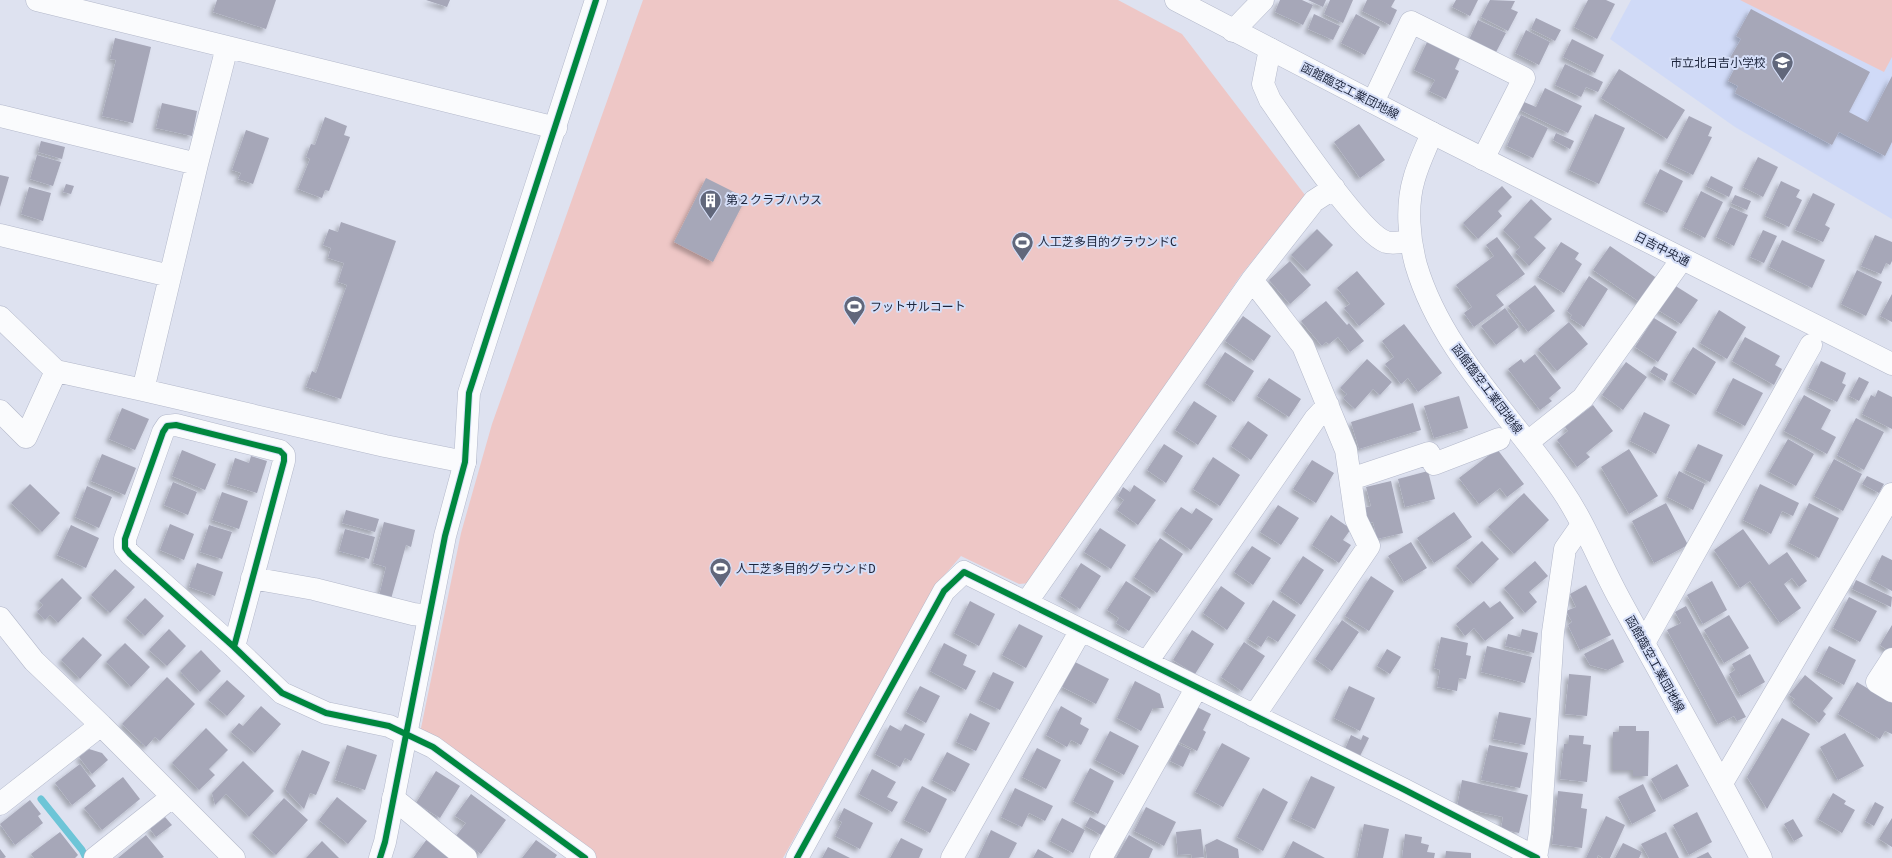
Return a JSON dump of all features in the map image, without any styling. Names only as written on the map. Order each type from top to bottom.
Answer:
[{"type":"street","points":[[37,0],[556,128]]},
{"type":"street","points":[[380,858],[385,842],[445,536],[465,462],[469,393],[556,128],[596,0]]},
{"type":"street","name":"函館臨空工業団地線","points":[[1176,0],[1233,31],[1432,133],[1413,180],[1410,206],[1410,241],[1425,293],[1454,348],[1528,442],[1563,491],[1644,643],[1722,783],[1761,858]]},
{"type":"street","points":[[1233,31],[1263,0]]},
{"type":"street","points":[[1373,102],[1411,22],[1524,78],[1483,159]]},
{"type":"street","points":[[143,390],[197,164],[227,47]]},
{"type":"street","points":[[1270,49],[1263,84],[1270,100],[1334,188],[1370,232],[1386,242],[1410,241]]},
{"type":"street","points":[[0,116],[197,164]]},
{"type":"street","name":"日吉中央通","points":[[1432,133],[1892,364]]},
{"type":"street","points":[[1026,603],[1252,280],[1314,201],[1334,188]]},
{"type":"street","points":[[0,235],[170,276]]},
{"type":"street","points":[[1528,442],[1583,398],[1682,259]]},
{"type":"street","points":[[1252,280],[1303,346],[1346,450],[1356,519],[1369,546],[1254,716]]},
{"type":"street","points":[[0,317],[56,371],[385,446],[465,462]]},
{"type":"street","points":[[1644,643],[1811,345]]},
{"type":"street","points":[[0,411],[26,437],[56,371]]},
{"type":"street","points":[[1147,662],[1311,426],[1328,405]]},
{"type":"street","points":[[234,647],[284,461],[284,455],[280,451],[176,425],[167,426],[163,432],[125,539],[125,548],[234,647],[282,693],[326,713],[389,726],[433,748],[585,858]]},
{"type":"street","points":[[1351,479],[1429,453],[1434,464],[1499,439]]},
{"type":"street","points":[[1722,783],[1892,494]]},
{"type":"street","points":[[797,858],[944,591],[964,572],[1147,662],[1536,858],[1540,832],[1553,632],[1565,549],[1582,526]]},
{"type":"street","points":[[252,578],[314,589],[413,614],[430,616]]},
{"type":"street","points":[[0,618],[34,661],[102,725],[234,858]]},
{"type":"street","points":[[952,858],[1081,630]]},
{"type":"street","points":[[1892,659],[1877,682],[1892,691]]},
{"type":"street","points":[[1101,858],[1197,687]]},
{"type":"street","points":[[0,804],[102,725]]},
{"type":"street","points":[[96,857],[172,797]]},
{"type":"street","points":[[393,798],[466,858]]},
{"type":"shaded area","points":[[643,0],[1118,0],[1182,34],[1305,195],[1241,275],[1030,583],[1019,584],[961,556],[936,585],[783,858],[595,858],[420,733],[461,533],[492,424]]},
{"type":"shaded area","name":"市立北日吉小学校","points":[[1631,0],[1892,0],[1892,219],[1735,127],[1610,39]]},
{"type":"shaded area","points":[[1740,0],[1892,0],[1892,57],[1884,72]]},
{"type":"building","points":[[217,0],[276,0],[266,29],[213,12]]},
{"type":"building","points":[[426,0],[450,0],[447,7]]},
{"type":"building","points":[[1280,0],[1302,0],[1313,5],[1303,25],[1275,12]]},
{"type":"building","points":[[1308,0],[1326,0],[1323,7]]},
{"type":"building","points":[[1330,0],[1353,0],[1343,23],[1324,14]]},
{"type":"building","points":[[1367,0],[1395,0],[1391,7],[1397,10],[1390,25],[1362,11]]},
{"type":"building","points":[[1456,0],[1478,0],[1470,16],[1452,7]]},
{"type":"building","points":[[1490,0],[1515,1],[1511,9],[1518,12],[1508,31],[1481,17]]},
{"type":"building","points":[[1588,0],[1606,0],[1615,4],[1597,39],[1574,27]]},
{"type":"building","points":[[1751,9],[1870,72],[1849,112],[1868,122],[1892,76],[1892,142],[1885,156],[1839,132],[1832,145],[1735,93],[1738,86],[1728,81],[1738,62],[1730,58],[1741,39],[1736,36]]},
{"type":"building","points":[[1314,14],[1340,26],[1333,40],[1308,29]]},
{"type":"building","points":[[1356,14],[1380,27],[1365,55],[1341,43]]},
{"type":"building","points":[[1536,18],[1561,30],[1555,41],[1531,29]]},
{"type":"building","points":[[1478,20],[1506,33],[1495,54],[1468,42]]},
{"type":"building","points":[[1526,30],[1550,42],[1539,65],[1515,53]]},
{"type":"building","points":[[115,38],[151,47],[133,123],[102,116],[116,60],[110,59]]},
{"type":"building","points":[[1572,39],[1604,55],[1595,73],[1563,57]]},
{"type":"building","points":[[1428,40],[1461,56],[1455,69],[1459,71],[1446,99],[1429,91],[1435,80],[1414,70]]},
{"type":"building","points":[[1565,64],[1603,82],[1598,92],[1586,87],[1581,97],[1555,85]]},
{"type":"building","points":[[1619,69],[1685,110],[1667,139],[1601,98]]},
{"type":"building","points":[[1545,88],[1582,106],[1568,133],[1520,110],[1524,102],[1536,107]]},
{"type":"building","points":[[162,103],[197,111],[192,136],[156,128]]},
{"type":"building","points":[[1595,114],[1625,128],[1599,184],[1569,170]]},
{"type":"building","points":[[1521,115],[1548,128],[1533,158],[1507,146]]},
{"type":"building","points":[[1689,116],[1712,127],[1708,136],[1712,137],[1693,175],[1666,162]]},
{"type":"building","points":[[325,117],[347,126],[344,135],[350,137],[329,191],[325,190],[322,198],[298,189],[310,159],[306,157],[311,144],[315,145]]},
{"type":"building","points":[[1359,124],[1385,160],[1360,178],[1334,142]]},
{"type":"building","points":[[246,130],[269,138],[253,184],[238,179],[241,173],[232,170]]},
{"type":"building","points":[[1556,133],[1574,141],[1570,149],[1553,140]]},
{"type":"building","points":[[41,141],[65,147],[62,159],[38,152]]},
{"type":"building","points":[[37,155],[61,162],[53,186],[30,179]]},
{"type":"building","points":[[1758,157],[1778,167],[1763,197],[1743,187]]},
{"type":"building","points":[[1660,169],[1683,181],[1667,213],[1644,202]]},
{"type":"building","points":[[0,175],[9,177],[0,207]]},
{"type":"building","points":[[1711,176],[1733,187],[1729,197],[1706,186]]},
{"type":"building","name":"第２クラブハウス","points":[[706,178],[746,198],[713,262],[674,242]]},
{"type":"building","points":[[1781,181],[1800,190],[1796,197],[1802,200],[1789,227],[1765,216]]},
{"type":"building","points":[[66,184],[74,186],[71,194],[63,192]]},
{"type":"building","points":[[1502,186],[1512,197],[1498,211],[1502,216],[1478,239],[1463,223]]},
{"type":"building","points":[[29,187],[51,193],[43,221],[21,214]]},
{"type":"building","points":[[1701,191],[1723,202],[1705,238],[1683,227]]},
{"type":"building","points":[[1813,193],[1835,204],[1825,225],[1830,228],[1823,242],[1795,230]]},
{"type":"building","points":[[1735,195],[1751,201],[1747,210],[1731,203]]},
{"type":"building","points":[[1531,199],[1552,219],[1534,237],[1546,248],[1529,266],[1515,252],[1520,247],[1503,230]]},
{"type":"building","points":[[1730,207],[1748,215],[1734,246],[1716,237]]},
{"type":"building","points":[[341,222],[396,241],[341,399],[306,387],[312,371],[316,373],[347,285],[338,282],[344,263],[328,258],[331,248],[323,245],[329,229],[338,232]]},
{"type":"building","points":[[1317,229],[1333,245],[1307,271],[1291,255]]},
{"type":"building","points":[[1763,230],[1777,236],[1764,263],[1750,257]]},
{"type":"building","points":[[1875,235],[1892,242],[1892,261],[1890,265],[1886,263],[1881,274],[1861,266]]},
{"type":"building","points":[[1497,237],[1525,274],[1496,295],[1504,305],[1474,327],[1464,313],[1472,307],[1456,285],[1494,256],[1486,245]]},
{"type":"building","points":[[1782,240],[1825,260],[1812,288],[1769,267]]},
{"type":"building","points":[[1561,242],[1579,253],[1575,259],[1582,264],[1564,293],[1538,277]]},
{"type":"building","points":[[1610,246],[1658,279],[1641,303],[1593,270]]},
{"type":"building","points":[[1290,261],[1311,285],[1290,304],[1269,280]]},
{"type":"building","points":[[1857,270],[1882,282],[1866,316],[1841,304]]},
{"type":"building","points":[[1357,271],[1385,304],[1359,326],[1344,308],[1350,304],[1337,288]]},
{"type":"building","points":[[1589,276],[1608,289],[1584,327],[1570,318],[1572,315],[1567,311]]},
{"type":"building","points":[[1535,285],[1555,311],[1528,332],[1508,306]]},
{"type":"building","points":[[1674,285],[1698,300],[1681,324],[1658,310]]},
{"type":"building","points":[[1892,294],[1892,322],[1880,316]]},
{"type":"building","points":[[1326,301],[1347,325],[1349,323],[1364,341],[1350,352],[1338,337],[1329,344],[1326,342],[1322,346],[1301,321]]},
{"type":"building","points":[[1505,308],[1519,327],[1496,345],[1481,326]]},
{"type":"building","points":[[1719,310],[1746,327],[1727,359],[1700,343]]},
{"type":"building","points":[[1243,316],[1271,336],[1254,361],[1225,341]]},
{"type":"building","points":[[1654,318],[1677,332],[1658,362],[1635,347]]},
{"type":"building","points":[[1569,322],[1588,344],[1557,371],[1538,349]]},
{"type":"building","points":[[1404,324],[1442,373],[1418,392],[1408,378],[1401,384],[1385,364],[1394,357],[1382,341]]},
{"type":"building","points":[[1745,337],[1780,356],[1775,365],[1782,369],[1774,385],[1732,361]]},
{"type":"building","points":[[1693,347],[1716,362],[1696,395],[1672,381]]},
{"type":"building","points":[[1225,352],[1254,371],[1234,402],[1205,383]]},
{"type":"building","points":[[1535,354],[1561,388],[1549,398],[1552,401],[1540,410],[1508,369],[1521,359],[1524,363]]},
{"type":"building","points":[[1367,359],[1392,382],[1380,395],[1373,389],[1355,409],[1343,398],[1347,394],[1340,388]]},
{"type":"building","points":[[1821,361],[1846,373],[1842,383],[1846,385],[1837,402],[1808,388]]},
{"type":"building","points":[[1626,362],[1647,377],[1623,410],[1602,395]]},
{"type":"building","points":[[1654,366],[1668,374],[1665,381],[1650,372]]},
{"type":"building","points":[[1859,377],[1869,382],[1859,401],[1849,396]]},
{"type":"building","points":[[1269,378],[1301,399],[1289,417],[1257,396]]},
{"type":"building","points":[[1733,378],[1763,393],[1745,426],[1716,411]]},
{"type":"building","points":[[1878,390],[1892,397],[1892,429],[1862,414],[1871,395],[1875,397]]},
{"type":"building","points":[[1804,395],[1831,410],[1821,429],[1836,437],[1827,454],[1784,431]]},
{"type":"building","points":[[1459,396],[1468,428],[1434,438],[1424,406]]},
{"type":"building","points":[[1194,401],[1217,416],[1198,445],[1175,430]]},
{"type":"building","points":[[1413,403],[1421,430],[1359,449],[1351,422]]},
{"type":"building","points":[[1593,405],[1613,431],[1586,453],[1590,457],[1577,467],[1557,440],[1568,431],[1565,427]]},
{"type":"building","points":[[122,408],[149,419],[135,450],[109,439]]},
{"type":"building","points":[[1644,412],[1670,425],[1656,454],[1630,441]]},
{"type":"building","points":[[1856,418],[1884,432],[1864,470],[1837,455]]},
{"type":"building","points":[[1248,421],[1268,435],[1251,460],[1231,446]]},
{"type":"building","points":[[1788,439],[1814,454],[1796,486],[1769,472]]},
{"type":"building","points":[[1164,444],[1183,456],[1166,483],[1147,470]]},
{"type":"building","points":[[1698,444],[1723,455],[1710,482],[1685,470]]},
{"type":"building","points":[[1497,449],[1524,484],[1507,497],[1500,488],[1479,504],[1459,478]]},
{"type":"building","points":[[1629,449],[1658,496],[1629,514],[1601,467]]},
{"type":"building","points":[[182,450],[216,464],[205,490],[172,476]]},
{"type":"building","points":[[102,454],[136,468],[125,495],[91,481]]},
{"type":"building","points":[[251,456],[267,461],[257,493],[227,484],[235,458],[249,463]]},
{"type":"building","points":[[1213,457],[1240,475],[1220,506],[1193,489]]},
{"type":"building","points":[[1834,459],[1862,474],[1843,511],[1814,496]]},
{"type":"building","points":[[1312,460],[1334,473],[1316,503],[1293,489]]},
{"type":"building","points":[[1428,471],[1435,499],[1405,507],[1398,479]]},
{"type":"building","points":[[1679,471],[1705,484],[1693,510],[1667,497]]},
{"type":"building","points":[[1867,476],[1884,484],[1879,493],[1862,484]]},
{"type":"building","points":[[1391,481],[1403,533],[1377,539],[1373,522],[1368,523],[1364,508],[1371,506],[1366,487]]},
{"type":"building","points":[[173,482],[197,492],[188,515],[164,505]]},
{"type":"building","points":[[30,484],[60,513],[42,532],[11,503]]},
{"type":"building","points":[[1760,484],[1799,503],[1793,516],[1782,511],[1771,534],[1743,520]]},
{"type":"building","points":[[1134,485],[1156,500],[1138,525],[1117,510],[1124,500],[1118,496],[1123,487],[1130,492]]},
{"type":"building","points":[[87,486],[112,497],[99,528],[75,517]]},
{"type":"building","points":[[222,492],[248,501],[239,529],[212,520]]},
{"type":"building","points":[[1524,493],[1549,520],[1514,554],[1488,527]]},
{"type":"building","points":[[1666,503],[1688,545],[1654,563],[1632,521]]},
{"type":"building","points":[[1809,503],[1839,518],[1819,558],[1789,543]]},
{"type":"building","points":[[1278,505],[1299,518],[1281,545],[1260,532]]},
{"type":"building","points":[[1181,507],[1192,514],[1196,508],[1213,519],[1191,550],[1164,531]]},
{"type":"building","points":[[346,510],[379,519],[375,532],[342,523]]},
{"type":"building","points":[[1454,512],[1472,537],[1434,563],[1417,538]]},
{"type":"building","points":[[1331,515],[1351,529],[1343,540],[1351,545],[1339,563],[1312,545]]},
{"type":"building","points":[[384,522],[415,530],[411,547],[406,545],[391,599],[379,596],[386,567],[373,563]]},
{"type":"building","points":[[170,524],[194,534],[184,560],[160,550]]},
{"type":"building","points":[[71,525],[99,538],[86,568],[57,555]]},
{"type":"building","points":[[209,525],[232,532],[222,559],[200,552]]},
{"type":"building","points":[[1100,528],[1126,545],[1111,569],[1084,552]]},
{"type":"building","points":[[345,529],[375,537],[369,559],[339,551]]},
{"type":"building","points":[[1743,529],[1769,565],[1787,552],[1807,581],[1799,587],[1792,578],[1784,584],[1801,608],[1780,623],[1750,581],[1740,588],[1714,550]]},
{"type":"building","points":[[1160,538],[1183,554],[1157,593],[1134,577]]},
{"type":"building","points":[[1482,541],[1499,559],[1473,584],[1456,566]]},
{"type":"building","points":[[1411,542],[1427,568],[1404,582],[1388,556]]},
{"type":"building","points":[[1252,546],[1271,558],[1253,585],[1234,572]]},
{"type":"building","points":[[1882,555],[1892,560],[1892,591],[1870,579]]},
{"type":"building","points":[[1303,556],[1324,570],[1301,605],[1280,591]]},
{"type":"building","points":[[1535,561],[1548,576],[1529,592],[1537,602],[1525,613],[1504,588]]},
{"type":"building","points":[[197,563],[223,572],[215,596],[189,587]]},
{"type":"building","points":[[1081,563],[1101,576],[1080,609],[1060,596]]},
{"type":"building","points":[[115,569],[135,587],[110,613],[91,595]]},
{"type":"building","points":[[1371,576],[1394,591],[1369,631],[1345,616]]},
{"type":"building","points":[[62,578],[82,598],[58,623],[50,615],[45,620],[37,612],[43,605],[39,601]]},
{"type":"building","points":[[1856,580],[1892,597],[1891,607],[1852,589]]},
{"type":"building","points":[[1126,581],[1151,597],[1129,631],[1116,623],[1119,618],[1107,610]]},
{"type":"building","points":[[1712,581],[1727,610],[1703,624],[1687,595]]},
{"type":"building","points":[[1586,585],[1611,635],[1580,650],[1568,625],[1572,622],[1566,611],[1576,607],[1570,594]]},
{"type":"building","points":[[1221,586],[1245,603],[1227,630],[1203,613]]},
{"type":"building","points":[[1849,597],[1877,611],[1860,642],[1833,628]]},
{"type":"building","points":[[145,598],[164,616],[145,636],[126,618]]},
{"type":"building","points":[[1273,600],[1296,615],[1278,642],[1268,636],[1261,647],[1248,639]]},
{"type":"building","points":[[970,601],[995,614],[979,646],[954,633]]},
{"type":"building","points":[[1484,601],[1490,608],[1500,601],[1514,618],[1485,641],[1474,628],[1465,636],[1456,624]]},
{"type":"building","points":[[1686,606],[1746,717],[1737,721],[1734,716],[1718,724],[1667,630],[1681,623],[1675,612]]},
{"type":"building","points":[[1729,615],[1749,648],[1724,663],[1704,630]]},
{"type":"building","points":[[1342,620],[1359,632],[1332,671],[1315,659]]},
{"type":"building","points":[[1019,624],[1043,636],[1026,668],[1002,655]]},
{"type":"building","points":[[1892,625],[1892,649],[1890,652],[1880,645]]},
{"type":"building","points":[[169,629],[186,646],[167,666],[149,650]]},
{"type":"building","points":[[1522,629],[1538,633],[1534,653],[1505,646],[1508,634],[1520,637]]},
{"type":"building","points":[[1192,630],[1214,644],[1195,674],[1173,660]]},
{"type":"building","points":[[83,637],[102,655],[80,679],[61,660]]},
{"type":"building","points":[[1441,637],[1468,643],[1466,655],[1471,656],[1466,679],[1459,678],[1457,691],[1437,687],[1440,670],[1434,668]]},
{"type":"building","points":[[1613,639],[1624,662],[1608,670],[1590,665],[1584,654]]},
{"type":"building","points":[[1244,642],[1265,656],[1242,691],[1221,677]]},
{"type":"building","points":[[125,643],[150,667],[131,687],[106,662]]},
{"type":"building","points":[[944,643],[967,655],[963,665],[976,671],[966,690],[930,671]]},
{"type":"building","points":[[1487,646],[1532,657],[1525,683],[1481,672]]},
{"type":"building","points":[[1829,646],[1856,660],[1844,685],[1816,671]]},
{"type":"building","points":[[1387,649],[1401,657],[1390,674],[1377,666]]},
{"type":"building","points":[[201,650],[221,671],[200,692],[180,671]]},
{"type":"building","points":[[1750,654],[1765,682],[1741,696],[1729,674],[1735,670],[1732,664]]},
{"type":"building","points":[[1075,662],[1109,679],[1096,704],[1062,687]]},
{"type":"building","points":[[993,672],[1014,682],[1000,710],[979,700]]},
{"type":"building","points":[[1569,674],[1591,676],[1587,716],[1565,714]]},
{"type":"building","points":[[1805,675],[1833,698],[1823,711],[1826,714],[1819,723],[1792,702],[1795,699],[1789,695]]},
{"type":"building","points":[[167,677],[195,704],[160,741],[155,737],[146,747],[122,724]]},
{"type":"building","points":[[227,680],[245,696],[227,716],[208,700]]},
{"type":"building","points":[[1135,681],[1160,694],[1164,708],[1153,708],[1141,731],[1117,718]]},
{"type":"building","points":[[1857,682],[1892,703],[1892,734],[1885,731],[1880,739],[1838,714]]},
{"type":"building","points":[[920,686],[940,696],[926,723],[906,712]]},
{"type":"building","points":[[1349,686],[1375,698],[1360,731],[1334,718]]},
{"type":"building","points":[[261,706],[281,724],[255,753],[231,732],[239,723],[243,726]]},
{"type":"building","points":[[1061,706],[1082,718],[1080,724],[1089,729],[1081,745],[1071,740],[1067,747],[1046,735]]},
{"type":"building","points":[[1197,707],[1211,714],[1203,730],[1206,732],[1197,751],[1179,742]]},
{"type":"building","points":[[1499,712],[1531,718],[1525,745],[1493,739]]},
{"type":"building","points":[[970,713],[990,723],[976,751],[956,742]]},
{"type":"building","points":[[1782,718],[1810,734],[1767,809],[1747,777]]},
{"type":"building","points":[[905,724],[925,734],[911,761],[905,758],[900,767],[875,754],[890,725],[901,731]]},
{"type":"building","points":[[1619,726],[1636,726],[1636,731],[1649,731],[1648,776],[1633,776],[1633,770],[1613,770],[1613,732],[1619,732]]},
{"type":"building","points":[[206,728],[228,750],[209,769],[215,775],[199,790],[172,763]]},
{"type":"building","points":[[1110,731],[1139,746],[1124,775],[1095,760]]},
{"type":"building","points":[[1845,733],[1864,766],[1838,780],[1820,747]]},
{"type":"building","points":[[1351,735],[1361,740],[1363,735],[1369,738],[1360,756],[1345,749]]},
{"type":"building","points":[[1569,735],[1584,736],[1583,744],[1591,745],[1587,782],[1560,779],[1564,744],[1568,744]]},
{"type":"building","points":[[1222,743],[1250,758],[1223,807],[1195,792]]},
{"type":"building","points":[[1178,744],[1191,750],[1183,767],[1170,761]]},
{"type":"building","points":[[347,745],[377,755],[365,790],[335,780]]},
{"type":"building","points":[[1489,745],[1528,753],[1520,788],[1481,780]]},
{"type":"building","points":[[1037,748],[1061,760],[1046,789],[1022,777]]},
{"type":"building","points":[[89,749],[102,753],[108,760],[92,774],[79,757]]},
{"type":"building","points":[[302,750],[330,762],[316,795],[310,793],[304,809],[285,789]]},
{"type":"building","points":[[947,752],[970,764],[955,792],[932,780]]},
{"type":"building","points":[[243,761],[274,791],[249,817],[226,794],[215,805],[212,793]]},
{"type":"building","points":[[80,764],[96,786],[72,805],[55,783]]},
{"type":"building","points":[[1677,764],[1689,786],[1663,800],[1651,779]]},
{"type":"building","points":[[1090,768],[1114,781],[1098,814],[1073,801]]},
{"type":"building","points":[[872,769],[896,782],[887,797],[898,802],[892,812],[859,794]]},
{"type":"building","points":[[436,771],[460,786],[440,818],[416,803]]},
{"type":"building","points":[[1311,776],[1335,787],[1315,829],[1291,818]]},
{"type":"building","points":[[123,777],[140,799],[102,830],[84,808]]},
{"type":"building","points":[[1462,780],[1528,795],[1519,833],[1501,829],[1503,817],[1457,807]]},
{"type":"building","points":[[1643,784],[1656,811],[1632,824],[1618,797]]},
{"type":"building","points":[[922,786],[947,799],[930,833],[904,820]]},
{"type":"building","points":[[1015,788],[1053,806],[1045,821],[1029,813],[1022,827],[1001,817]]},
{"type":"building","points":[[1263,788],[1288,802],[1263,851],[1237,837]]},
{"type":"building","points":[[1558,791],[1583,794],[1581,808],[1587,809],[1582,848],[1552,844]]},
{"type":"building","points":[[1833,793],[1846,801],[1844,804],[1855,810],[1842,833],[1818,819]]},
{"type":"building","points":[[471,794],[506,820],[481,854],[456,836],[466,823],[455,816]]},
{"type":"building","points":[[337,797],[367,821],[348,844],[319,820]]},
{"type":"building","points":[[284,798],[308,820],[276,855],[252,833]]},
{"type":"building","points":[[30,800],[41,814],[38,816],[43,823],[15,845],[0,824]]},
{"type":"building","points":[[1875,802],[1884,807],[1874,826],[1865,821]]},
{"type":"building","points":[[1146,807],[1176,822],[1164,846],[1134,831]]},
{"type":"building","points":[[844,808],[873,823],[860,849],[835,836],[842,822],[838,820]]},
{"type":"building","points":[[1697,812],[1712,842],[1689,855],[1673,825]]},
{"type":"building","points":[[1606,816],[1625,825],[1610,858],[1603,858],[1598,855],[1597,858],[1586,858]]},
{"type":"building","points":[[165,817],[172,825],[156,837],[150,829]]},
{"type":"building","points":[[1090,817],[1106,826],[1101,835],[1085,826]]},
{"type":"building","points":[[1062,818],[1085,830],[1073,853],[1050,841]]},
{"type":"building","points":[[1892,818],[1892,847],[1879,839]]},
{"type":"building","points":[[1793,819],[1803,836],[1794,841],[1784,824]]},
{"type":"building","points":[[1364,824],[1389,829],[1383,858],[1357,858]]},
{"type":"building","points":[[1201,829],[1204,857],[1192,858],[1191,854],[1178,855],[1176,832]]},
{"type":"building","points":[[991,830],[1017,843],[1009,858],[978,858]]},
{"type":"building","points":[[60,832],[78,855],[75,858],[34,858],[31,854]]},
{"type":"building","points":[[1666,832],[1679,858],[1649,858],[1641,844]]},
{"type":"building","points":[[1405,834],[1422,837],[1421,843],[1429,845],[1427,852],[1435,853],[1434,858],[1402,858]]},
{"type":"building","points":[[146,835],[164,857],[118,858]]},
{"type":"building","points":[[1129,835],[1153,849],[1149,858],[1116,858]]},
{"type":"building","points":[[901,838],[923,849],[919,858],[890,858]]},
{"type":"building","points":[[427,839],[451,858],[413,858]]},
{"type":"building","points":[[1217,839],[1238,849],[1239,858],[1207,858],[1205,845]]},
{"type":"building","points":[[536,840],[557,855],[555,858],[522,858]]},
{"type":"building","points":[[322,841],[339,858],[306,858]]},
{"type":"building","points":[[1293,841],[1325,858],[1284,858]]},
{"type":"building","points":[[1623,843],[1642,852],[1639,858],[1615,858]]},
{"type":"building","points":[[828,847],[850,858],[822,858]]},
{"type":"building","points":[[0,849],[6,857],[0,858]]},
{"type":"building","points":[[1038,849],[1054,858],[1033,858]]},
{"type":"building","points":[[1446,851],[1471,853],[1471,858],[1445,858]]},
{"type":"building","points":[[1708,852],[1712,858],[1696,858]]},
{"type":"waterway","points":[[41,799],[82,850],[86,858]]},
{"type":"cycle path","points":[[380,858],[385,842],[445,536],[465,462],[469,393],[596,0]]},
{"type":"cycle path","points":[[234,647],[284,461],[284,455],[280,451],[176,425],[167,426],[163,432],[125,539],[125,548],[130,554],[234,647],[282,693],[326,713],[389,726],[433,747],[585,858]]},
{"type":"cycle path","points":[[797,858],[944,591],[964,572],[1403,789],[1537,858]]},
{"type":"place","name":"市立北日吉小学校","points":[[1782,82]]},
{"type":"place","name":"第２クラブハウス","points":[[710,220]]},
{"type":"place","name":"人工芝多目的グラウンドC","points":[[1022,262]]},
{"type":"place","name":"フットサルコート","points":[[854,326]]},
{"type":"place","name":"人工芝多目的グラウンドD","points":[[720,588]]}]
